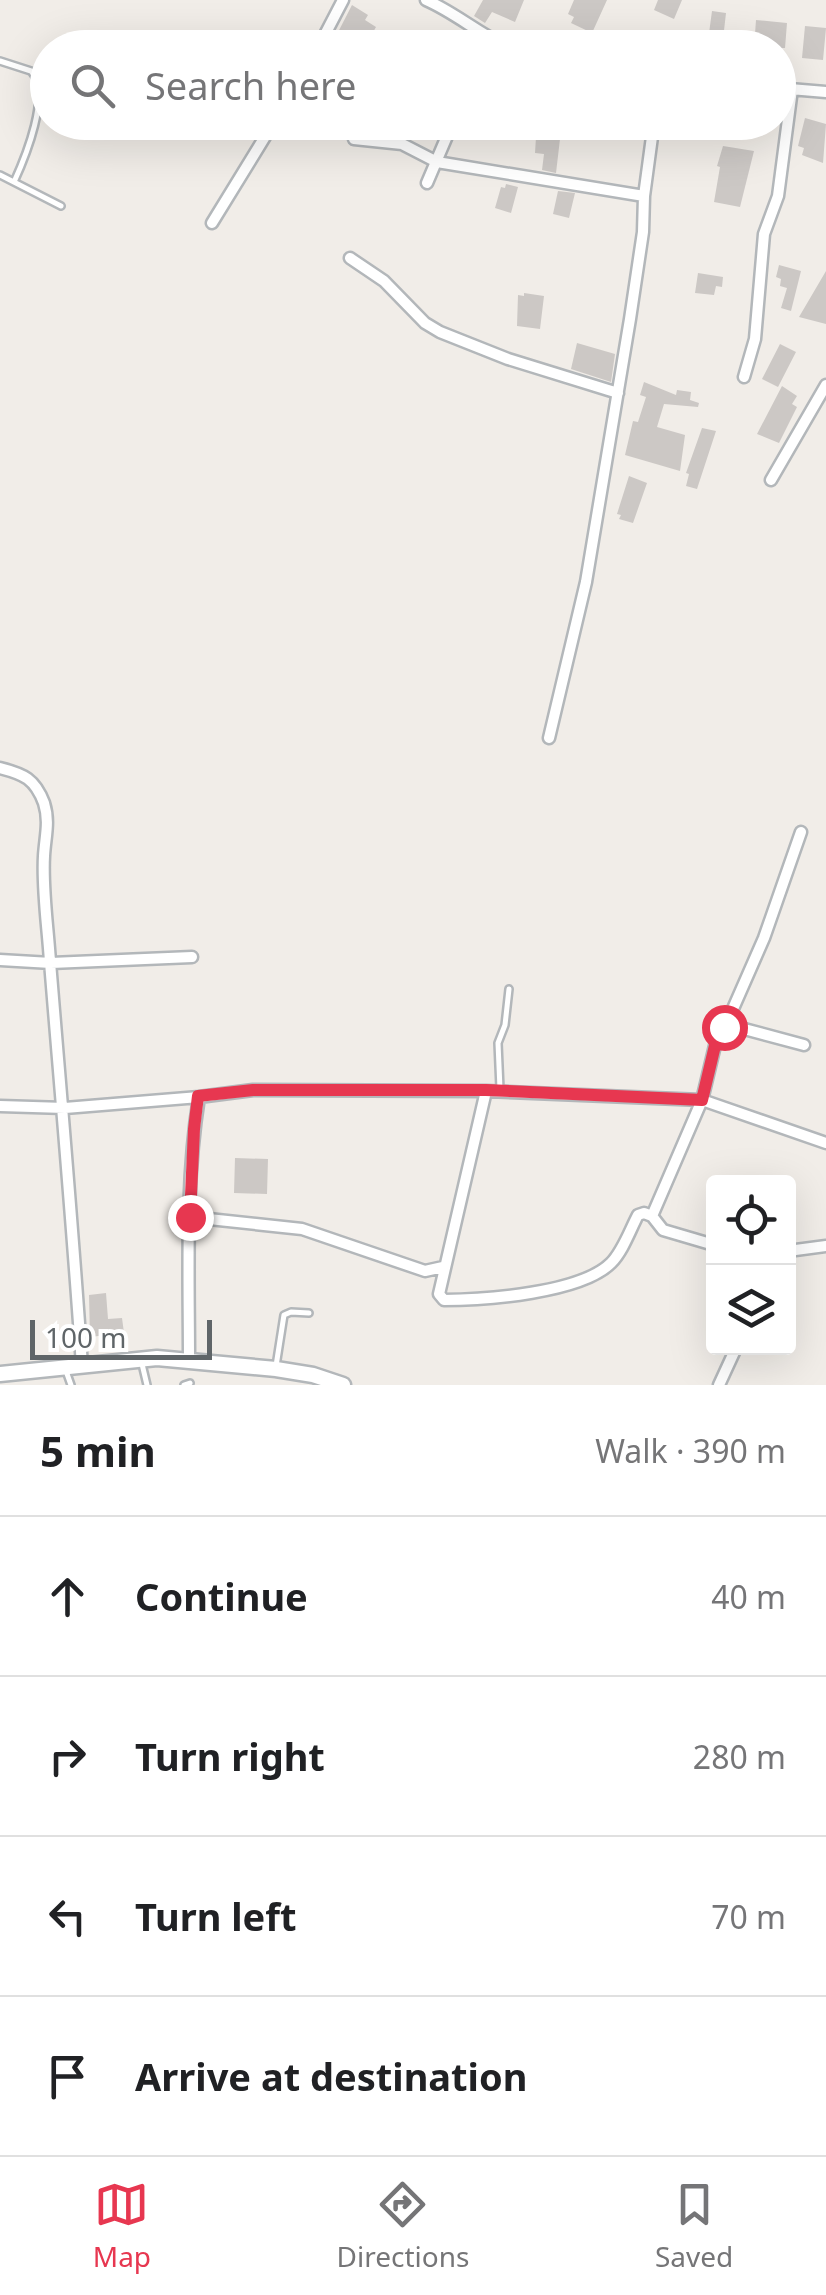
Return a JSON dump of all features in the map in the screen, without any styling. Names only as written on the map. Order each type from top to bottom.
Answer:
[{"type":"street","points":[[327,30],[343,0]]},
{"type":"street","points":[[426,0],[451,11],[473,30]]},
{"type":"street","points":[[796,89],[826,92]]},
{"type":"street","points":[[212,224],[263,140]]},
{"type":"street","points":[[354,140],[402,144],[437,162],[644,196]]},
{"type":"street","points":[[427,184],[446,140]]},
{"type":"street","points":[[550,738],[586,582],[618,394],[643,232],[652,140]]},
{"type":"street","points":[[744,378],[755,338],[764,234],[778,196],[785,140]]},
{"type":"street","points":[[350,258],[384,280],[425,323],[440,332],[508,359],[618,394]]},
{"type":"street","points":[[771,480],[826,385]]},
{"type":"street","points":[[0,768],[35,782],[46,809],[48,834],[44,855],[50,963],[82,1366]]},
{"type":"street","points":[[652,1216],[702,1100],[718,1033],[764,938],[801,832]]},
{"type":"street","points":[[0,960],[50,963],[192,957]]},
{"type":"street","points":[[724,1027],[804,1045]]},
{"type":"street","points":[[0,1106],[64,1108],[253,1090],[486,1090],[702,1100],[826,1143]]},
{"type":"street","points":[[486,1090],[442,1267],[438,1294],[444,1300],[507,1298],[578,1281],[613,1262],[638,1215],[644,1212],[663,1230],[706,1243]]},
{"type":"street","points":[[189,1361],[190,1217],[198,1096]]},
{"type":"street","points":[[190,1217],[302,1229],[425,1271],[442,1267]]},
{"type":"street","points":[[796,1251],[826,1246]]},
{"type":"street","points":[[719,1385],[733,1355]]},
{"type":"street","points":[[0,1374],[30,1378],[82,1366],[141,1360],[189,1361],[276,1369],[343,1385]]},
{"type":"lane","points":[[0,61],[30,70]]},
{"type":"lane","points":[[14,182],[30,140]]},
{"type":"lane","points":[[0,176],[61,206]]},
{"type":"lane","points":[[500,1091],[498,1043],[505,1025],[509,989]]},
{"type":"lane","points":[[276,1369],[284,1315],[309,1313]]},
{"type":"lane","points":[[141,1360],[146,1385]]},
{"type":"lane","points":[[64,1368],[71,1385]]},
{"type":"building","points":[[483,0],[524,0],[515,22],[492,12],[485,23],[474,16]]},
{"type":"building","points":[[574,0],[607,0],[593,30],[571,23],[574,17],[568,14]]},
{"type":"building","points":[[658,0],[682,0],[674,19],[654,10]]},
{"type":"building","points":[[352,5],[368,15],[365,20],[376,27],[374,30],[339,30]]},
{"type":"building","points":[[712,11],[726,13],[724,30],[709,30]]},
{"type":"building","points":[[756,20],[787,23],[786,30],[755,30]]},
{"type":"building","points":[[805,26],[826,28],[823,60],[802,58]]},
{"type":"building","points":[[805,118],[826,124],[823,163],[802,155],[804,148],[798,146]]},
{"type":"building","points":[[536,140],[560,140],[556,173],[542,170],[544,154],[535,153]]},
{"type":"building","points":[[723,146],[754,151],[740,207],[714,202]]},
{"type":"building","points":[[501,187],[518,187],[511,213],[495,208]]},
{"type":"building","points":[[558,191],[575,193],[569,218],[553,214]]},
{"type":"building","points":[[779,265],[801,271],[791,311],[781,308],[787,288],[780,286],[781,279],[776,277]]},
{"type":"building","points":[[826,271],[826,324],[799,317]]},
{"type":"building","points":[[698,273],[723,277],[722,287],[716,286],[714,295],[695,293]]},
{"type":"building","points":[[518,295],[544,296],[540,329],[517,326]]},
{"type":"building","points":[[577,343],[615,354],[611,382],[571,369]]},
{"type":"building","points":[[780,344],[796,352],[778,387],[762,379]]},
{"type":"building","points":[[644,382],[676,395],[677,390],[691,392],[690,400],[699,403],[698,407],[664,404],[657,427],[685,435],[680,471],[625,455],[633,421],[638,422],[646,397],[640,395]]},
{"type":"building","points":[[782,386],[797,396],[792,404],[797,407],[779,443],[757,434]]},
{"type":"building","points":[[702,428],[716,431],[697,489],[686,486],[686,473]]},
{"type":"building","points":[[629,476],[647,483],[633,523],[619,519],[621,515],[617,514]]},
{"type":"building","points":[[235,1158],[268,1159],[267,1194],[234,1193]]},
{"type":"building","points":[[106,1293],[108,1319],[122,1318],[124,1333],[90,1337],[89,1295]]},
{"type":"route","points":[[190,1217],[198,1096],[253,1090],[486,1090],[702,1100],[718,1033],[724,1027]]}]
